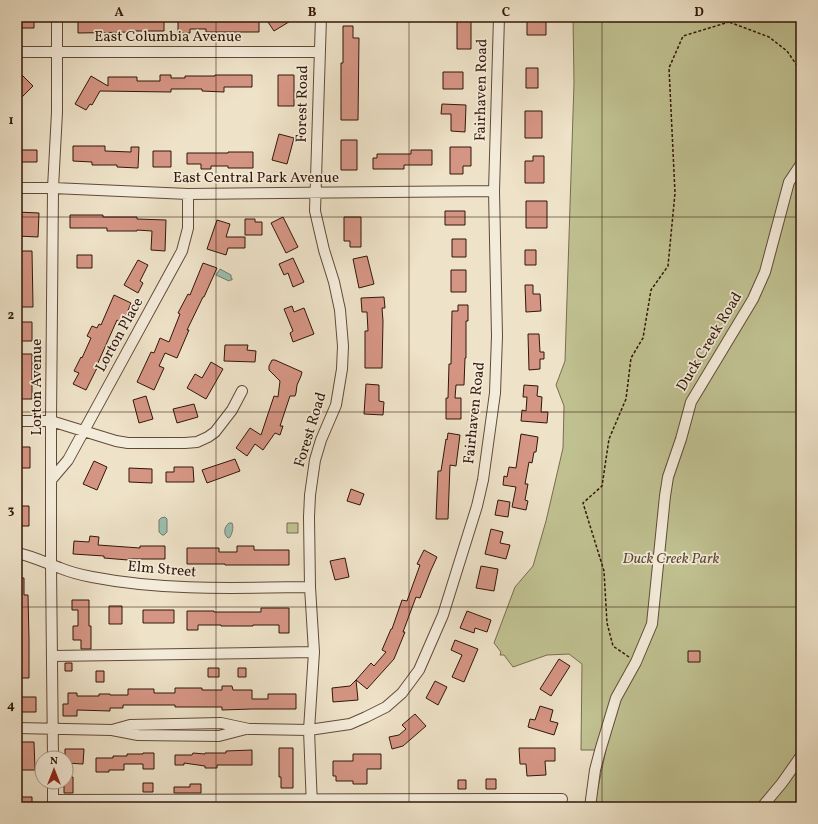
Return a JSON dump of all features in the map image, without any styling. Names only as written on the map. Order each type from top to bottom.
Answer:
[{"type":"street","name":"Lorton Avenue","points":[[53,750],[51,421],[53,188],[56,112],[57,17]]},
{"type":"street","name":"Forest Road","points":[[312,803],[309,730],[314,652],[310,587],[310,495],[315,460],[321,440],[336,405],[344,346],[341,315],[334,282],[316,217],[320,17]]},
{"type":"street","name":"Fairhaven Road","points":[[17,728],[112,730],[138,736],[219,736],[249,729],[309,730],[350,724],[386,707],[402,694],[419,670],[443,615],[477,506],[483,480],[495,393],[497,336],[494,191],[499,17]]},
{"type":"street","name":"East Columbia Avenue","points":[[17,52],[320,52]]},
{"type":"street","name":"Duck Creek Road","points":[[590,807],[595,770],[616,698],[636,662],[652,624],[668,477],[681,439],[691,402],[753,299],[765,272],[789,182],[801,164]]},
{"type":"street","name":"East Central Park Avenue","points":[[17,188],[53,188],[188,194],[494,191]]},
{"type":"street","name":"Lorton Place","points":[[51,480],[68,460],[182,251],[188,228],[188,194]]},
{"type":"street","points":[[17,422],[51,421],[116,441],[128,443],[162,444],[197,442],[215,432],[232,410],[242,391]]},
{"type":"street","name":"Elm Street","points":[[17,553],[79,574],[108,580],[207,588],[310,587]]},
{"type":"street","points":[[52,656],[314,652]]},
{"type":"street","points":[[762,807],[782,783],[801,756]]},
{"type":"street","points":[[53,790],[53,803],[312,803],[562,799]]},
{"type":"path","points":[[685,17],[729,22],[769,37],[786,51],[801,74]]},
{"type":"path","points":[[636,662],[613,646],[607,623],[604,571],[582,503],[602,486],[609,439],[626,399],[631,358],[643,338],[651,290],[668,266],[674,193],[669,68],[683,36],[729,22]]},
{"type":"green space","name":"Duck Creek Park","points":[[573,17],[801,17],[801,807],[595,807],[606,750],[581,750],[582,664],[569,654],[547,655],[513,667],[504,655],[500,655],[501,652],[494,643],[515,587],[533,566],[546,521],[563,448],[564,406],[556,385],[565,361],[574,83]]},
{"type":"green space","points":[[287,523],[298,523],[298,533],[287,533]]},
{"type":"shaded area","points":[[220,269],[231,275],[232,280],[229,281],[216,275]]},
{"type":"shaded area","points":[[165,517],[167,519],[167,532],[162,535],[159,532],[159,520]]},
{"type":"shaded area","points":[[229,523],[232,523],[233,528],[231,536],[228,538],[225,535],[225,530]]},
{"type":"building","points":[[17,17],[34,17],[34,28],[17,28]]},
{"type":"building","points":[[139,17],[164,17],[164,31],[78,33],[78,19],[139,20]]},
{"type":"building","points":[[178,17],[196,17],[196,21],[259,19],[259,32],[206,32],[206,29],[190,29],[190,33],[178,33]]},
{"type":"building","points":[[270,17],[297,17],[274,31],[266,19]]},
{"type":"building","points":[[457,17],[471,17],[471,49],[457,49]]},
{"type":"building","points":[[527,17],[543,17],[543,21],[546,21],[546,35],[527,35]]},
{"type":"building","points":[[343,26],[353,26],[353,38],[359,38],[358,120],[341,120],[341,63],[343,63]]},
{"type":"building","points":[[526,68],[538,68],[538,88],[526,88]]},
{"type":"building","points":[[443,72],[463,72],[463,89],[443,89]]},
{"type":"building","points":[[22,75],[33,86],[22,97],[17,92],[17,79]]},
{"type":"building","points":[[160,75],[171,75],[171,78],[185,78],[185,76],[252,75],[252,87],[224,87],[224,92],[202,91],[202,89],[171,89],[171,92],[100,91],[92,105],[90,104],[86,110],[75,104],[91,76],[108,86],[108,77],[137,77],[137,81],[160,81]]},
{"type":"building","points":[[278,75],[294,75],[294,106],[278,106]]},
{"type":"building","points":[[442,104],[466,105],[465,132],[451,131],[451,114],[441,114]]},
{"type":"building","points":[[525,111],[542,111],[542,138],[525,138]]},
{"type":"building","points":[[279,134],[294,138],[287,164],[272,160]]},
{"type":"building","points":[[341,140],[357,140],[357,170],[341,170]]},
{"type":"building","points":[[73,146],[105,146],[105,151],[131,152],[131,147],[139,147],[138,168],[117,167],[117,165],[92,165],[92,162],[73,161]]},
{"type":"building","points":[[450,147],[471,147],[471,166],[463,166],[463,174],[450,174]]},
{"type":"building","points":[[17,150],[37,150],[37,162],[17,162]]},
{"type":"building","points":[[411,150],[432,150],[432,165],[404,165],[404,169],[373,169],[373,158],[377,158],[377,154],[411,154]]},
{"type":"building","points":[[153,151],[171,151],[171,167],[153,167]]},
{"type":"building","points":[[253,152],[253,168],[211,166],[211,169],[201,169],[201,164],[187,164],[187,153]]},
{"type":"building","points":[[533,156],[544,156],[544,183],[525,183],[525,161],[533,161]]},
{"type":"building","points":[[526,201],[547,201],[547,228],[526,228]]},
{"type":"building","points":[[445,211],[465,211],[465,225],[445,225]]},
{"type":"building","points":[[17,212],[39,213],[38,237],[17,236]]},
{"type":"building","points":[[70,215],[103,215],[103,217],[137,217],[137,219],[166,220],[165,251],[151,250],[152,231],[107,231],[107,228],[70,228]]},
{"type":"building","points":[[283,217],[298,247],[286,253],[271,223]]},
{"type":"building","points":[[344,217],[361,217],[361,247],[350,247],[350,241],[344,241]]},
{"type":"building","points":[[245,219],[255,219],[255,222],[262,222],[262,235],[245,235]]},
{"type":"building","points":[[217,220],[230,224],[226,237],[245,237],[245,248],[228,248],[226,255],[207,249]]},
{"type":"building","points":[[452,239],[466,239],[466,257],[452,257]]},
{"type":"building","points":[[525,250],[536,250],[536,265],[525,265]]},
{"type":"building","points":[[18,251],[32,251],[33,307],[17,307]]},
{"type":"building","points":[[77,255],[92,255],[92,268],[77,268]]},
{"type":"building","points":[[367,256],[374,284],[359,288],[353,259]]},
{"type":"building","points":[[293,258],[304,282],[293,287],[288,273],[284,275],[279,264]]},
{"type":"building","points":[[138,260],[148,265],[140,281],[143,283],[138,293],[124,285]]},
{"type":"building","points":[[203,263],[217,268],[187,330],[189,330],[177,358],[165,353],[159,366],[164,368],[154,390],[137,382],[151,352],[154,353],[160,338],[169,342],[180,314],[178,313],[188,294],[190,295]]},
{"type":"building","points":[[451,270],[466,270],[466,292],[451,292]]},
{"type":"building","points":[[525,285],[533,285],[533,294],[540,294],[541,311],[526,312]]},
{"type":"building","points":[[114,295],[131,303],[123,323],[117,320],[97,365],[98,366],[86,390],[73,384],[79,373],[74,371],[91,338],[87,336],[92,326],[97,328],[99,324],[101,325]]},
{"type":"building","points":[[384,297],[385,308],[382,308],[382,368],[365,368],[365,331],[368,331],[367,312],[362,312],[361,298]]},
{"type":"building","points":[[458,305],[468,305],[464,385],[456,385],[455,398],[461,398],[461,419],[446,419],[449,364],[451,364],[452,311],[458,311]]},
{"type":"building","points":[[292,306],[294,312],[304,308],[314,334],[293,342],[290,333],[293,331],[284,309]]},
{"type":"building","points":[[19,322],[32,322],[32,341],[19,341]]},
{"type":"building","points":[[528,334],[539,334],[540,352],[544,352],[544,359],[540,359],[540,369],[529,370]]},
{"type":"building","points":[[225,345],[248,345],[247,350],[256,351],[255,362],[224,361]]},
{"type":"building","points":[[20,354],[32,354],[32,399],[17,399],[17,384],[20,384]]},
{"type":"building","points":[[272,360],[302,372],[301,376],[297,385],[295,396],[290,396],[280,426],[283,426],[280,435],[275,433],[263,450],[255,444],[247,456],[236,448],[250,428],[261,435],[274,396],[278,397],[280,381],[269,370]]},
{"type":"building","points":[[211,362],[223,369],[206,399],[187,388],[195,374],[202,378]]},
{"type":"building","points":[[366,384],[379,385],[379,401],[384,402],[383,415],[364,414]]},
{"type":"building","points":[[524,385],[538,386],[537,396],[542,397],[541,412],[548,412],[547,423],[521,421],[522,410],[526,411],[527,397],[523,397]]},
{"type":"building","points":[[146,396],[153,419],[139,423],[133,400]]},
{"type":"building","points":[[194,404],[198,417],[177,423],[173,409]]},
{"type":"building","points":[[448,433],[460,435],[456,466],[450,465],[448,519],[436,519],[438,471],[441,471]]},
{"type":"building","points":[[521,434],[538,437],[536,452],[534,452],[532,463],[529,462],[525,484],[528,484],[525,500],[528,501],[526,510],[512,507],[516,487],[503,485],[504,476],[507,477],[509,467],[516,468]]},
{"type":"building","points":[[17,447],[30,447],[30,468],[18,468]]},
{"type":"building","points":[[235,459],[240,471],[207,483],[202,470]]},
{"type":"building","points":[[94,461],[107,467],[97,490],[83,484]]},
{"type":"building","points":[[174,467],[193,467],[194,482],[166,482],[166,472],[174,472]]},
{"type":"building","points":[[129,468],[152,469],[152,483],[129,482]]},
{"type":"building","points":[[351,489],[364,494],[360,505],[347,501]]},
{"type":"building","points":[[498,500],[510,502],[508,517],[495,515]]},
{"type":"building","points":[[17,506],[29,506],[29,526],[17,526]]},
{"type":"building","points":[[491,529],[503,532],[500,543],[510,545],[506,559],[485,554]]},
{"type":"building","points":[[90,536],[99,537],[98,545],[140,548],[140,546],[165,546],[165,559],[128,560],[104,558],[104,556],[73,554],[74,541],[89,542]]},
{"type":"building","points":[[237,546],[254,546],[254,550],[289,550],[289,565],[187,564],[187,548],[219,548],[219,552],[237,552]]},
{"type":"building","points":[[424,550],[437,557],[420,598],[416,597],[403,632],[405,632],[394,659],[367,689],[356,680],[371,663],[374,666],[386,652],[382,650],[392,629],[402,600],[407,601],[420,565],[417,564]]},
{"type":"building","points":[[345,558],[349,577],[335,580],[330,561]]},
{"type":"building","points":[[481,566],[498,569],[494,591],[476,588]]},
{"type":"building","points":[[17,578],[24,578],[24,595],[28,595],[29,678],[17,678]]},
{"type":"building","points":[[72,600],[89,600],[91,649],[81,649],[81,640],[73,640],[73,626],[78,626],[78,610],[72,610]]},
{"type":"building","points":[[109,606],[122,606],[122,624],[109,624]]},
{"type":"building","points":[[261,608],[289,608],[289,633],[279,633],[279,625],[198,625],[198,630],[187,630],[187,611],[261,612]]},
{"type":"building","points":[[143,610],[174,610],[174,623],[143,623]]},
{"type":"building","points":[[467,611],[491,620],[487,632],[475,628],[474,633],[460,628]]},
{"type":"building","points":[[455,640],[478,649],[464,682],[452,677],[462,655],[451,650]]},
{"type":"building","points":[[688,651],[700,651],[700,662],[688,662]]},
{"type":"building","points":[[559,659],[570,666],[551,696],[540,689]]},
{"type":"building","points":[[65,663],[72,663],[72,671],[65,671]]},
{"type":"building","points":[[208,668],[219,668],[219,677],[208,677]]},
{"type":"building","points":[[238,668],[246,668],[246,677],[238,677]]},
{"type":"building","points":[[96,671],[104,671],[104,682],[96,682]]},
{"type":"building","points":[[356,680],[358,700],[333,702],[332,688],[350,686]]},
{"type":"building","points":[[435,681],[447,687],[438,705],[426,698]]},
{"type":"building","points":[[222,686],[232,686],[233,690],[252,690],[252,699],[268,699],[268,694],[296,694],[296,709],[222,710],[222,707],[123,705],[123,708],[110,708],[110,711],[77,710],[77,716],[63,716],[63,704],[68,704],[68,693],[77,693],[77,696],[99,696],[99,694],[128,695],[128,689],[154,689],[154,693],[175,693],[175,688],[222,690]]},
{"type":"building","points":[[21,697],[36,697],[36,712],[17,712],[17,701],[21,701]]},
{"type":"building","points":[[540,706],[553,710],[550,721],[558,723],[554,735],[528,727],[530,719],[535,720]]},
{"type":"building","points":[[415,714],[426,726],[403,746],[392,749],[389,737],[399,735],[406,729],[402,725]]},
{"type":"building","points":[[17,742],[34,742],[34,770],[17,770]]},
{"type":"building","points":[[279,748],[293,748],[293,788],[281,788],[281,777],[279,777]]},
{"type":"building","points":[[519,748],[555,748],[555,761],[545,761],[546,775],[527,776],[526,764],[520,764]]},
{"type":"building","points":[[84,749],[83,764],[74,763],[74,750],[65,750]]},
{"type":"building","points":[[252,750],[252,765],[217,765],[217,768],[205,768],[205,766],[184,763],[184,765],[175,765],[175,755],[192,755],[193,753],[226,753],[226,751]]},
{"type":"building","points":[[154,753],[154,769],[143,769],[143,764],[124,764],[124,770],[96,772],[96,758],[113,758],[113,756],[127,756],[127,754]]},
{"type":"building","points":[[353,754],[381,754],[381,769],[367,769],[367,784],[353,784],[353,781],[336,781],[336,776],[333,776],[333,761],[353,761]]},
{"type":"building","points":[[486,779],[496,779],[496,789],[486,789]]},
{"type":"building","points":[[458,780],[466,780],[466,789],[458,789]]},
{"type":"building","points":[[143,783],[153,783],[153,792],[143,792]]},
{"type":"building","points":[[190,784],[201,784],[201,793],[174,793],[174,787],[190,787]]},
{"type":"building","points":[[64,790],[73,790],[73,793],[64,793]]},
{"type":"building","points":[[19,797],[32,797],[32,807],[19,807]]}]
